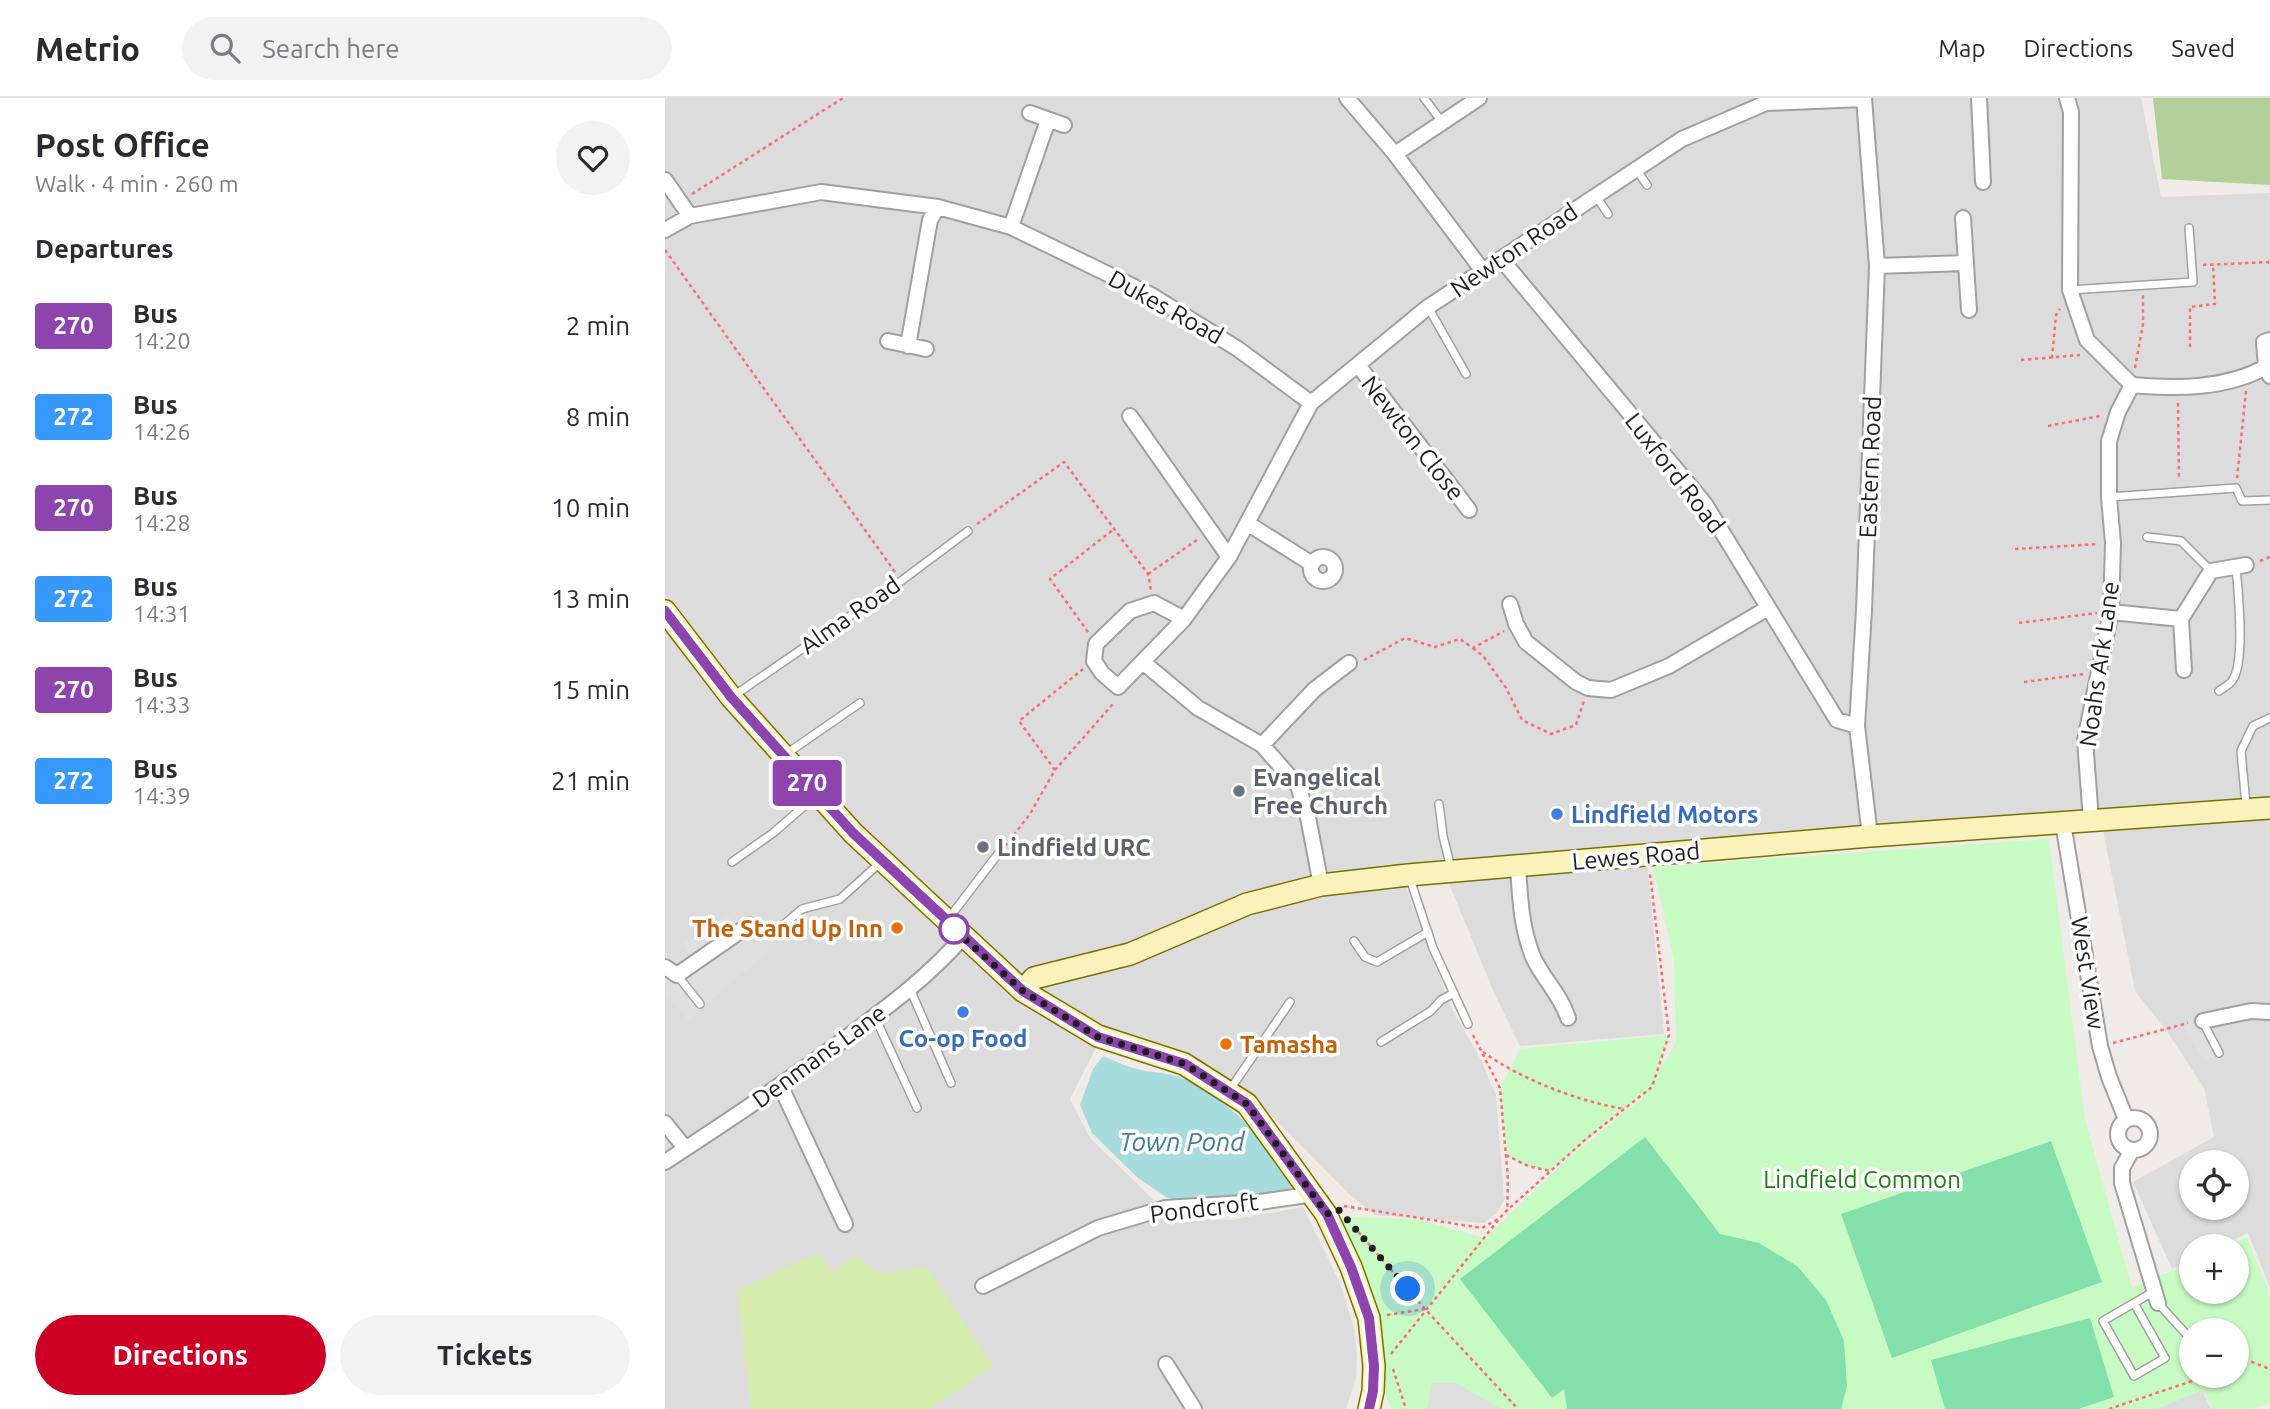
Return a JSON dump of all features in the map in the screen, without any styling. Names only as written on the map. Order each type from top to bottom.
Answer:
[{"type":"main road","points":[[665,611],[731,697],[782,756],[882,860],[1023,991],[1098,1037],[1185,1064],[1247,1104],[1314,1194],[1332,1211],[1369,1318],[1374,1366],[1369,1409]]},
{"type":"main road","name":"Lewes Road","points":[[1023,991],[1034,978],[1130,954],[1247,904],[1321,885],[1870,835],[2270,808]]},
{"type":"street","points":[[1347,98],[1395,154],[1483,271]]},
{"type":"street","points":[[1395,154],[1479,98]]},
{"type":"street","name":"Newton Road","points":[[1118,687],[1184,619],[1229,557],[1311,403],[1428,307],[1682,139],[1766,103],[1864,98]]},
{"type":"street","name":"Eastern Road","points":[[1864,98],[1877,266],[1857,726],[1870,835]]},
{"type":"street","points":[[1979,98],[1983,181]]},
{"type":"street","points":[[2067,98],[2071,112],[2070,290],[2087,340],[2132,385],[2178,389],[2268,372],[2264,342],[2270,340]]},
{"type":"street","points":[[1030,113],[1064,125]]},
{"type":"street","points":[[1011,227],[1048,120]]},
{"type":"street","points":[[665,180],[690,216]]},
{"type":"street","name":"Dukes Road","points":[[665,230],[690,216],[821,192],[919,205],[934,214],[1011,227],[1151,295],[1238,348],[1311,403]]},
{"type":"street","points":[[908,346],[934,214]]},
{"type":"street","points":[[1963,218],[1969,310]]},
{"type":"street","name":"Luxford Road","points":[[1502,260],[1705,504],[1837,720],[1857,726]]},
{"type":"street","points":[[1877,266],[1966,263]]},
{"type":"street","points":[[888,341],[926,349]]},
{"type":"street","name":"Newton Close","points":[[1358,365],[1469,510]]},
{"type":"street","name":"Noahs Ark Lane","points":[[2091,821],[2085,740],[2111,612],[2113,543],[2109,497],[2109,441],[2118,412],[2132,385]]},
{"type":"street","points":[[1130,416],[1229,557]]},
{"type":"street","points":[[1247,523],[1312,564]]},
{"type":"street","points":[[2184,670],[2181,619],[2211,571],[2241,566]]},
{"type":"street","points":[[1118,687],[1094,661],[1096,644],[1130,611],[1154,603],[1184,619]]},
{"type":"street","points":[[1510,604],[1516,624],[1526,642],[1576,682],[1588,688],[1611,690],[1669,666],[1768,608]]},
{"type":"street","points":[[2111,612],[2181,619]]},
{"type":"street","points":[[1144,663],[1198,708],[1262,745],[1298,786],[1308,817],[1321,885]]},
{"type":"street","points":[[1262,745],[1315,689],[1349,663]]},
{"type":"street","name":"West View","points":[[2063,823],[2100,1046],[2126,1119],[2118,1134],[2122,1145],[2132,1150]]},
{"type":"street","points":[[1518,866],[1521,920],[1534,959],[1570,1009]]},
{"type":"street","points":[[671,971],[749,925]]},
{"type":"street","name":"Denmans Lane","points":[[665,1162],[781,1087],[932,971],[964,937]]},
{"type":"street","points":[[2203,1021],[2251,1011],[2270,1012]]},
{"type":"street","points":[[781,1087],[845,1224]]},
{"type":"street","points":[[2126,1119],[2141,1119],[2150,1134],[2146,1144],[2132,1150],[2122,1168],[2122,1183],[2156,1297]]},
{"type":"street","points":[[665,1123],[685,1149]]},
{"type":"street","name":"Pondcroft","points":[[983,1286],[1098,1228],[1165,1208],[1261,1202],[1314,1194]]},
{"type":"street","points":[[1166,1364],[1194,1409]]},
{"type":"lane","points":[[1424,98],[1443,122]]},
{"type":"lane","points":[[1636,169],[1647,185]]},
{"type":"lane","points":[[1595,196],[1608,214]]},
{"type":"lane","points":[[2070,290],[2193,282],[2189,228]]},
{"type":"lane","points":[[1428,307],[1466,374]]},
{"type":"lane","points":[[2109,497],[2236,488],[2242,501],[2270,500]]},
{"type":"lane","name":"Alma Road","points":[[731,697],[901,581],[968,531]]},
{"type":"lane","points":[[2147,537],[2181,541],[2211,571]]},
{"type":"lane","points":[[2220,691],[2232,680],[2239,658],[2241,566]]},
{"type":"lane","points":[[782,756],[860,703]]},
{"type":"lane","points":[[2247,810],[2241,751],[2253,726],[2270,719]]},
{"type":"lane","points":[[732,862],[818,794]]},
{"type":"lane","points":[[1439,804],[1443,835],[1453,872]]},
{"type":"lane","points":[[946,922],[998,854]]},
{"type":"lane","points":[[774,933],[802,909],[840,899],[882,860]]},
{"type":"lane","points":[[1408,875],[1428,932],[1468,1024]]},
{"type":"lane","points":[[1354,941],[1365,957],[1377,962],[1428,932]]},
{"type":"lane","points":[[671,971],[700,1004]]},
{"type":"lane","points":[[910,988],[951,1083]]},
{"type":"lane","points":[[1381,1042],[1431,1011],[1441,1000],[1454,993]]},
{"type":"lane","points":[[1229,1092],[1290,1002]]},
{"type":"lane","points":[[875,1016],[917,1108]]},
{"type":"lane","points":[[2203,1021],[2219,1053]]},
{"type":"lane","points":[[2134,1303],[2165,1358],[2133,1376],[2103,1321],[2134,1303],[2156,1297],[2179,1325]]},
{"type":"path","points":[[680,201],[843,98]]},
{"type":"path","points":[[665,250],[901,581]]},
{"type":"path","points":[[2192,265],[2270,262]]},
{"type":"path","points":[[2190,347],[2190,307],[2215,304],[2213,264]]},
{"type":"path","points":[[2132,385],[2143,324],[2143,285]]},
{"type":"path","points":[[2052,358],[2056,316],[2070,290]]},
{"type":"path","points":[[2021,360],[2101,354]]},
{"type":"path","points":[[2236,488],[2248,377]]},
{"type":"path","points":[[2178,389],[2179,494]]},
{"type":"path","points":[[2048,426],[2118,412]]},
{"type":"path","points":[[968,531],[1064,462],[1148,574],[1154,603]]},
{"type":"path","points":[[1096,644],[1050,579],[1114,529]]},
{"type":"path","points":[[1148,574],[1211,531]]},
{"type":"path","points":[[2015,549],[2113,543]]},
{"type":"path","points":[[2019,623],[2111,612]]},
{"type":"path","points":[[1472,648],[1516,624]]},
{"type":"path","points":[[1349,663],[1369,660],[1405,638],[1435,647],[1460,639],[1484,657],[1506,688],[1522,720],[1551,734],[1576,725],[1588,688]]},
{"type":"path","points":[[1055,770],[1019,721],[1094,661]]},
{"type":"path","points":[[2024,682],[2098,672]]},
{"type":"path","points":[[998,854],[1030,814],[1055,770],[1112,705],[1118,687]]},
{"type":"path","points":[[1389,1357],[1500,1217],[1652,1087],[1669,1035],[1648,855]]},
{"type":"path","points":[[2100,1046],[2166,1030],[2182,1023],[2203,1021]]},
{"type":"path","points":[[1468,1024],[1500,1088],[1509,1179],[1507,1211]]},
{"type":"path","points":[[1481,1050],[1503,1066],[1558,1090],[1591,1103],[1624,1109]]},
{"type":"path","points":[[1506,1155],[1528,1166],[1551,1171]]},
{"type":"path","points":[[1500,1217],[1482,1227],[1343,1206],[1332,1211],[1518,1409]]},
{"type":"path","points":[[1369,1318],[1425,1309]]},
{"type":"path","points":[[2249,1361],[2270,1369]]},
{"type":"path","points":[[1393,1370],[1406,1409]]},
{"type":"path","points":[[2109,1409],[2179,1385]]},
{"type":"shaded area","points":[[665,98],[2141,98],[2161,197],[2270,193],[2270,1288],[2248,1233],[2179,1234],[2179,1266],[2172,1269],[2133,1182],[2179,1156],[2179,1220],[2249,1220],[2249,1150],[2191,1150],[2214,1137],[2204,1088],[2166,1030],[2135,991],[2099,811],[1646,853],[1664,1034],[1520,1046],[1495,995],[1443,869],[1400,872],[1452,1009],[1480,1058],[1496,1095],[1504,1200],[1497,1213],[1484,1223],[1376,1215],[1350,1195],[1264,1108],[1229,1078],[1190,1054],[1105,1030],[1070,1099],[1090,1138],[1173,1219],[1231,1220],[1303,1207],[1340,1283],[1354,1328],[1356,1379],[1346,1409],[665,1409]]},
{"type":"shaded area","points":[[735,910],[742,921],[750,917],[770,950],[688,1020],[665,994],[665,979],[689,954],[683,944]]},
{"type":"shaded area","points":[[2203,1021],[2219,1053],[2205,1062],[2181,1023]]},
{"type":"shaded area","points":[[1432,1383],[1456,1383],[1501,1409],[1427,1409]]},
{"type":"shaded area","points":[[2201,1388],[2211,1409],[2140,1409]]},
{"type":"green space","points":[[2153,98],[2270,98],[2270,185],[2162,179]]},
{"type":"green space","name":"Lindfield Common","points":[[2049,839],[2085,1120],[2132,1288],[2179,1268],[2179,1304],[2249,1304],[2249,1242],[2270,1295],[2270,1402],[2254,1409],[2213,1409],[2203,1390],[2157,1409],[1392,1409],[1386,1396],[1377,1311],[1369,1284],[1340,1220],[1346,1217],[1416,1219],[1485,1238],[1562,1164],[1641,1099],[1644,1093],[1551,1171],[1528,1166],[1506,1155],[1500,1088],[1520,1049],[1669,1035],[1658,1072],[1676,1043],[1674,960],[1653,867]]},
{"type":"green space","points":[[1645,1137],[1720,1234],[1759,1243],[1797,1266],[1826,1300],[1844,1341],[1847,1386],[1841,1409],[1567,1409],[1564,1389],[1552,1398],[1460,1279]]},
{"type":"green space","points":[[2051,1141],[2102,1282],[1892,1358],[1841,1214]]},
{"type":"green space","points":[[818,1253],[832,1272],[856,1256],[879,1274],[927,1267],[993,1366],[929,1409],[751,1409],[737,1291]]},
{"type":"green space","points":[[2090,1318],[2114,1397],[2078,1409],[1945,1409],[1931,1360]]},
{"type":"water","name":"Town Pond","points":[[1103,1056],[1133,1068],[1176,1076],[1210,1094],[1228,1107],[1261,1139],[1286,1174],[1294,1191],[1285,1198],[1183,1202],[1166,1197],[1138,1178],[1092,1133],[1080,1105],[1093,1069]]},
{"type":"bus line","name":"270","points":[[665,611],[731,697],[853,833],[1023,991],[1098,1037],[1185,1064],[1247,1104],[1327,1214],[1351,1267],[1369,1318],[1374,1366],[1369,1409]]},
{"type":"place","name":"Evangelical Free Church","points":[[1239,791]]},
{"type":"place","name":"Lindfield Motors","points":[[1557,814]]},
{"type":"place","name":"Lindfield URC","points":[[983,847]]},
{"type":"place","name":"The Stand Up Inn","points":[[897,928]]},
{"type":"place","name":"Co-op Food","points":[[963,1012]]},
{"type":"place","name":"Tamasha","points":[[1226,1044]]},
{"type":"route","points":[[954,929],[946,922],[1023,991],[1098,1037],[1185,1064],[1247,1104],[1327,1214],[1338,1209],[1408,1289]]}]
